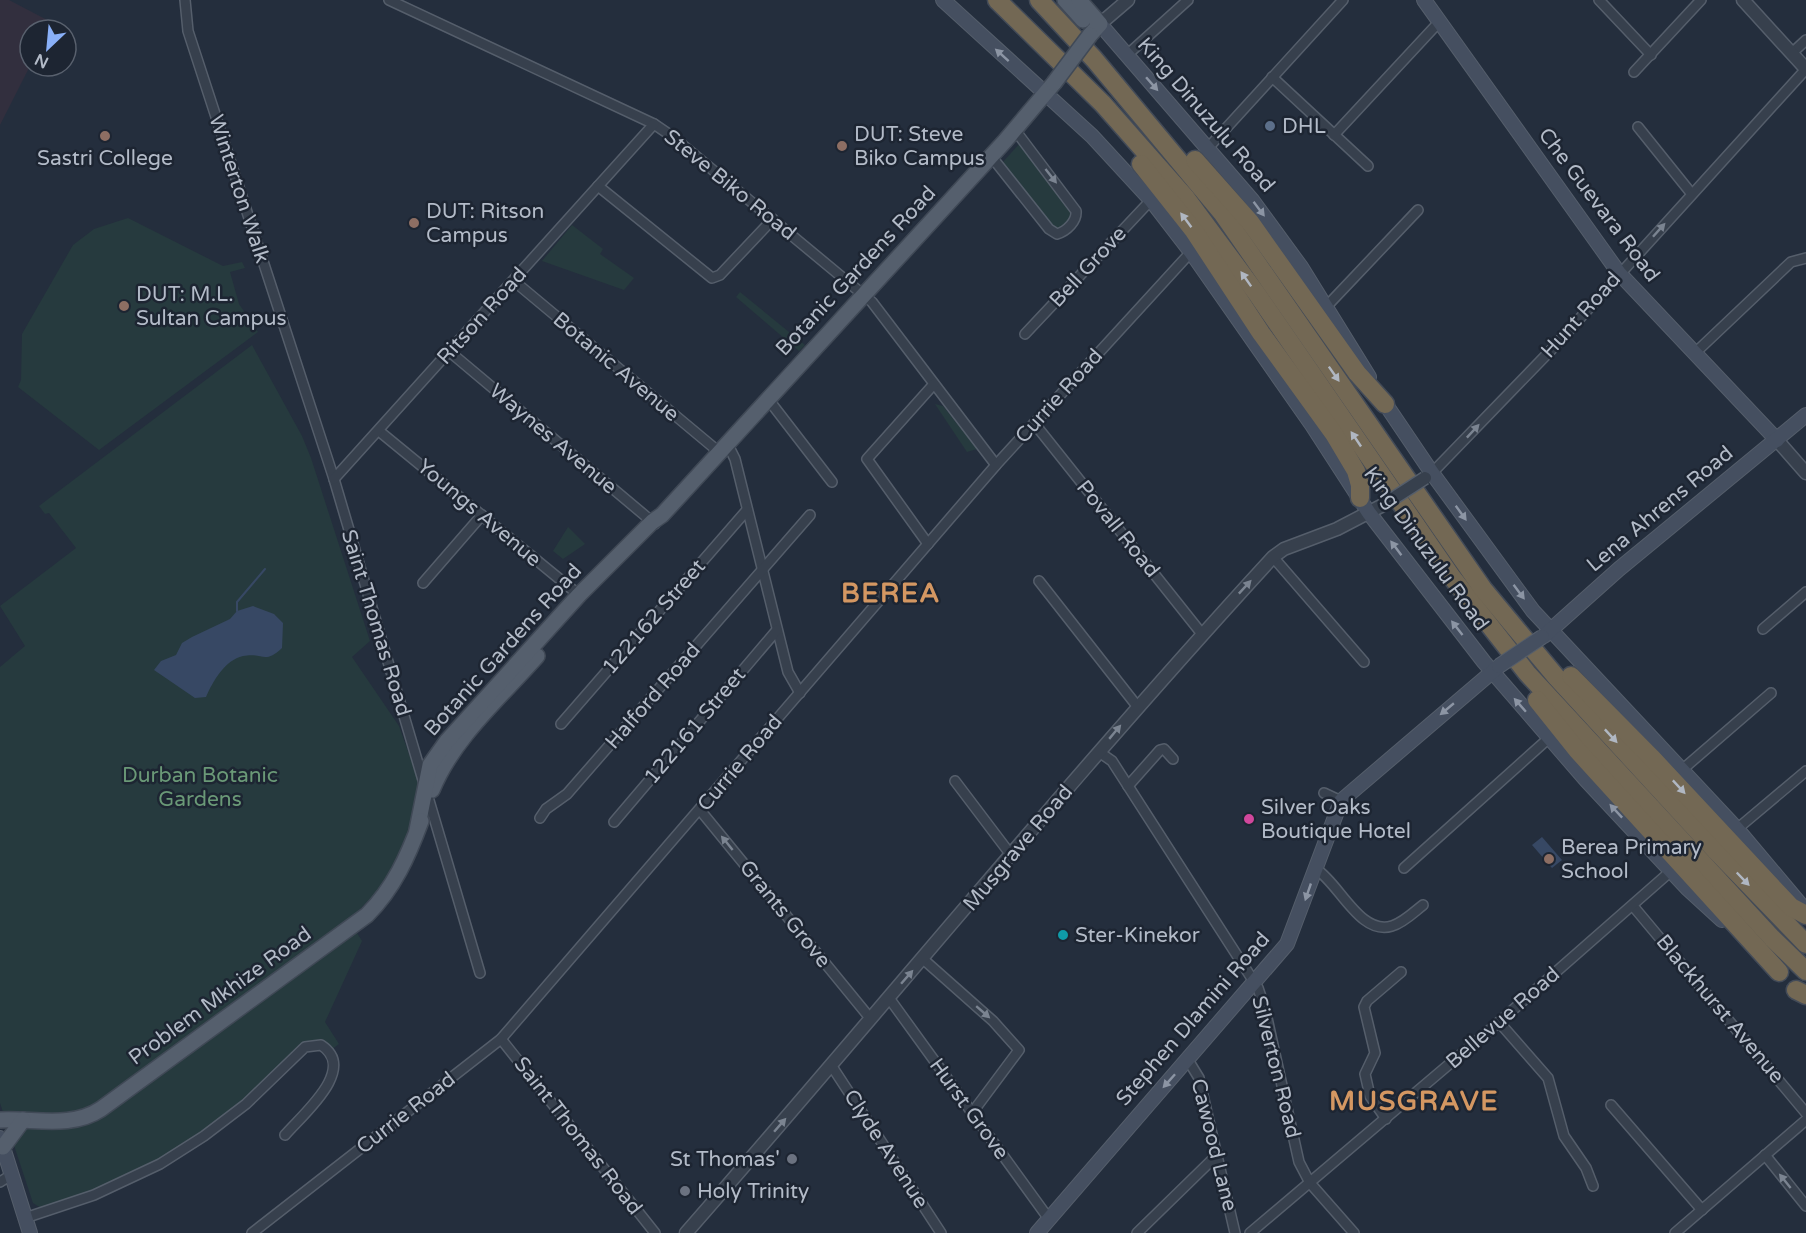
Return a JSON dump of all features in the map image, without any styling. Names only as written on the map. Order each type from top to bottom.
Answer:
[{"type":"highway","points":[[998,0],[1083,83],[1166,175],[1207,225],[1451,576],[1527,673],[1764,930],[1806,971]]},
{"type":"highway","points":[[1039,0],[1094,59],[1223,214],[1483,589],[1557,678],[1715,850],[1806,944]]},
{"type":"highway","points":[[1094,59],[1124,83],[1250,222],[1357,373],[1385,404]]},
{"type":"highway","points":[[1083,83],[1100,115],[1194,231],[1261,333],[1334,434],[1356,471],[1364,506]]},
{"type":"highway","points":[[1453,545],[1478,568],[1569,673],[1791,907],[1806,913]]},
{"type":"highway","points":[[1451,576],[1468,607],[1555,723],[1779,972]]},
{"type":"main road","name":"King Dinuzulu Road","points":[[943,0],[1050,89],[1151,200],[1191,252],[1312,425],[1364,506],[1549,738],[1671,870],[1803,995]]},
{"type":"main road","name":"King Dinuzulu Road","points":[[1065,0],[1094,30],[1127,55],[1276,231],[1326,307],[1429,476],[1490,553],[1546,634],[1683,770],[1737,829],[1806,913]]},
{"type":"main road","name":"King Dinuzulu Road","points":[[1079,0],[1094,30]]},
{"type":"main road","name":"Che Guevara Road","points":[[1424,0],[1620,273],[1777,440]]},
{"type":"main road","name":"Botanic Gardens Road","points":[[417,830],[440,770],[454,750],[723,448],[1015,130],[1050,89],[1094,30]]},
{"type":"main road","name":"Lena Ahrens Road","points":[[1495,669],[1546,634],[1619,569],[1806,415]]},
{"type":"main road","name":"Botanic Gardens Road","points":[[428,802],[424,764],[579,595],[657,521]]},
{"type":"main road","name":"Stephen Dlamini Road","points":[[1037,1233],[1255,983],[1290,938],[1341,801],[1495,669]]},
{"type":"main road","name":"Problem Mkhize Road","points":[[0,1120],[61,1121],[95,1113],[367,915],[379,903],[398,874],[417,830]]},
{"type":"main road","points":[[23,1120],[1,1143],[6,1179],[27,1229]]},
{"type":"street","name":"Winterton Walk","points":[[185,0],[188,31],[334,479]]},
{"type":"street","name":"Steve Biko Road","points":[[389,0],[654,124],[864,294],[996,465]]},
{"type":"street","points":[[1094,30],[1128,0]]},
{"type":"street","points":[[1127,55],[1188,0]]},
{"type":"street","points":[[1208,148],[1343,0]]},
{"type":"street","points":[[1599,0],[1651,55]]},
{"type":"street","points":[[1634,72],[1701,0]]},
{"type":"street","points":[[1743,0],[1806,69]]},
{"type":"street","points":[[1334,135],[1440,21]]},
{"type":"street","points":[[1792,53],[1806,40]]},
{"type":"street","name":"Hunt Road","points":[[1429,476],[1552,349],[1691,193],[1806,69]]},
{"type":"street","points":[[1272,77],[1368,166]]},
{"type":"street","name":"Ritson Road","points":[[334,479],[654,124]]},
{"type":"street","points":[[1638,127],[1691,193]]},
{"type":"street","points":[[991,156],[1049,229],[1058,234],[1065,231],[1076,219],[1077,211],[1015,130]]},
{"type":"street","points":[[598,186],[707,275],[715,278],[773,219]]},
{"type":"street","name":"Bell Grove","points":[[1025,334],[1151,200]]},
{"type":"street","points":[[1326,307],[1418,210]]},
{"type":"street","name":"Currie Road","points":[[252,1233],[266,1229],[501,1039],[996,465],[1191,252]]},
{"type":"street","points":[[1695,353],[1791,262],[1806,258]]},
{"type":"street","name":"Botanic Avenue","points":[[514,281],[735,459],[788,672],[800,693]]},
{"type":"street","name":"Waynes Avenue","points":[[450,352],[657,521]]},
{"type":"street","points":[[928,544],[867,458],[934,384]]},
{"type":"street","points":[[768,399],[832,482]]},
{"type":"street","name":"Povall Road","points":[[1034,423],[1202,634]]},
{"type":"street","name":"Youngs Avenue","points":[[379,431],[579,595]]},
{"type":"street","name":"Che Guevara Road","points":[[1777,440],[1806,473]]},
{"type":"street","name":"Musgrave Road","points":[[686,1233],[870,1018],[890,998],[1137,706],[1273,557],[1284,549],[1337,530],[1364,506],[1383,505],[1429,476]]},
{"type":"street","name":"Saint Thomas Road","points":[[334,479],[354,554],[424,764]]},
{"type":"street","name":"122162 Street","points":[[561,724],[747,510]]},
{"type":"street","points":[[423,583],[482,515]]},
{"type":"street","name":"Halford Road","points":[[540,818],[546,809],[567,794],[810,515]]},
{"type":"street","points":[[1273,557],[1364,662]]},
{"type":"street","points":[[1039,581],[1137,706]]},
{"type":"street","points":[[1763,629],[1806,592]]},
{"type":"street","name":"122161 Street","points":[[614,822],[777,630]]},
{"type":"street","points":[[1683,770],[1771,693]]},
{"type":"street","points":[[1404,868],[1549,738]]},
{"type":"street","points":[[1128,786],[1160,750],[1164,749],[1173,759]]},
{"type":"street","name":"Silverton Road","points":[[1099,752],[1112,761],[1255,983],[1265,1009],[1299,1162],[1310,1184],[1354,1233]]},
{"type":"street","points":[[1737,829],[1806,771]]},
{"type":"street","points":[[955,781],[1011,855]]},
{"type":"street","points":[[1324,793],[1341,801]]},
{"type":"street","points":[[428,802],[480,973]]},
{"type":"street","name":"Grants Grove","points":[[700,810],[870,1018]]},
{"type":"street","points":[[1316,869],[1328,878],[1361,918],[1373,925],[1391,927],[1423,905]]},
{"type":"street","name":"Bellevue Road","points":[[1250,1233],[1499,1022],[1633,906],[1671,870]]},
{"type":"street","name":"Blackhurst Avenue","points":[[1633,906],[1806,1113]]},
{"type":"street","points":[[923,959],[993,1021],[1019,1050],[972,1113]]},
{"type":"street","points":[[1386,1119],[1369,1093],[1366,1071],[1375,1053],[1364,1007],[1366,1001],[1401,972]]},
{"type":"street","name":"Hurst Grove","points":[[890,998],[1049,1219]]},
{"type":"street","points":[[1499,1022],[1548,1078],[1564,1136],[1586,1168],[1593,1186]]},
{"type":"street","name":"Saint Thomas Road","points":[[501,1039],[655,1233]]},
{"type":"street","points":[[27,1229],[160,1164],[204,1136],[246,1104],[305,1047],[321,1045],[330,1051],[334,1059],[332,1078],[285,1135]]},
{"type":"street","name":"Cawood Lane","points":[[1188,1060],[1198,1075],[1235,1233]]},
{"type":"street","name":"Clyde Avenue","points":[[831,1065],[941,1233]]},
{"type":"street","points":[[1611,1105],[1702,1210]]},
{"type":"street","points":[[1675,1233],[1806,1120]]},
{"type":"street","points":[[1137,1233],[1218,1154]]},
{"type":"street","points":[[1765,1155],[1806,1206]]},
{"type":"shaded area","points":[[0,0],[9,0],[43,18],[18,18],[18,78],[24,78],[0,125]]},
{"type":"green space","points":[[1020,143],[1072,211],[1068,223],[1061,228],[1052,228],[1003,162]]},
{"type":"green space","name":"DUT: M.L. Sultan Campus","points":[[128,218],[223,266],[242,262],[245,268],[230,272],[239,304],[258,332],[99,450],[18,387],[21,380],[22,334],[73,245],[94,229]]},
{"type":"green space","points":[[572,225],[603,249],[600,254],[634,278],[624,290],[542,261]]},
{"type":"green space","points":[[740,292],[805,345],[799,351],[736,297]]},
{"type":"green space","name":"Durban Botanic Gardens","points":[[252,345],[302,436],[311,458],[370,641],[352,657],[399,726],[425,799],[398,871],[349,920],[362,941],[325,1022],[339,1044],[331,1050],[314,1043],[194,1142],[102,1190],[41,1208],[33,1203],[0,1103],[0,667],[25,646],[0,606],[76,548],[49,513],[45,514],[39,506]]},
{"type":"green space","points":[[935,404],[943,406],[977,449],[967,452]]},
{"type":"green space","points":[[568,527],[585,544],[563,559],[553,551]]},
{"type":"water","points":[[253,606],[274,614],[283,623],[282,648],[276,653],[267,657],[250,655],[237,658],[216,678],[206,697],[195,698],[154,670],[161,661],[176,655],[182,643],[230,619],[237,611]]},
{"type":"water","points":[[1542,837],[1562,860],[1552,868],[1532,845]]},
{"type":"waterway","points":[[237,611],[237,602],[265,569]]},
{"type":"place","name":"DHL","points":[[1270,126]]},
{"type":"place","name":"Sastri College","points":[[105,136]]},
{"type":"place","name":"DUT: Steve Biko Campus","points":[[842,146]]},
{"type":"place","name":"DUT: Ritson Campus","points":[[414,223]]},
{"type":"place","name":"DUT: M.L. Sultan Campus","points":[[124,306]]},
{"type":"place","name":"Silver Oaks Boutique Hotel","points":[[1249,819]]},
{"type":"place","name":"Berea Primary School","points":[[1549,859]]},
{"type":"place","name":"Ster-Kinekor","points":[[1063,935]]},
{"type":"place","name":"St Thomas'","points":[[792,1159]]},
{"type":"place","name":"Holy Trinity","points":[[685,1191]]},
{"type":"district","name":"BEREA","points":[[891,593]]},
{"type":"district","name":"MUSGRAVE","points":[[1414,1101]]}]
